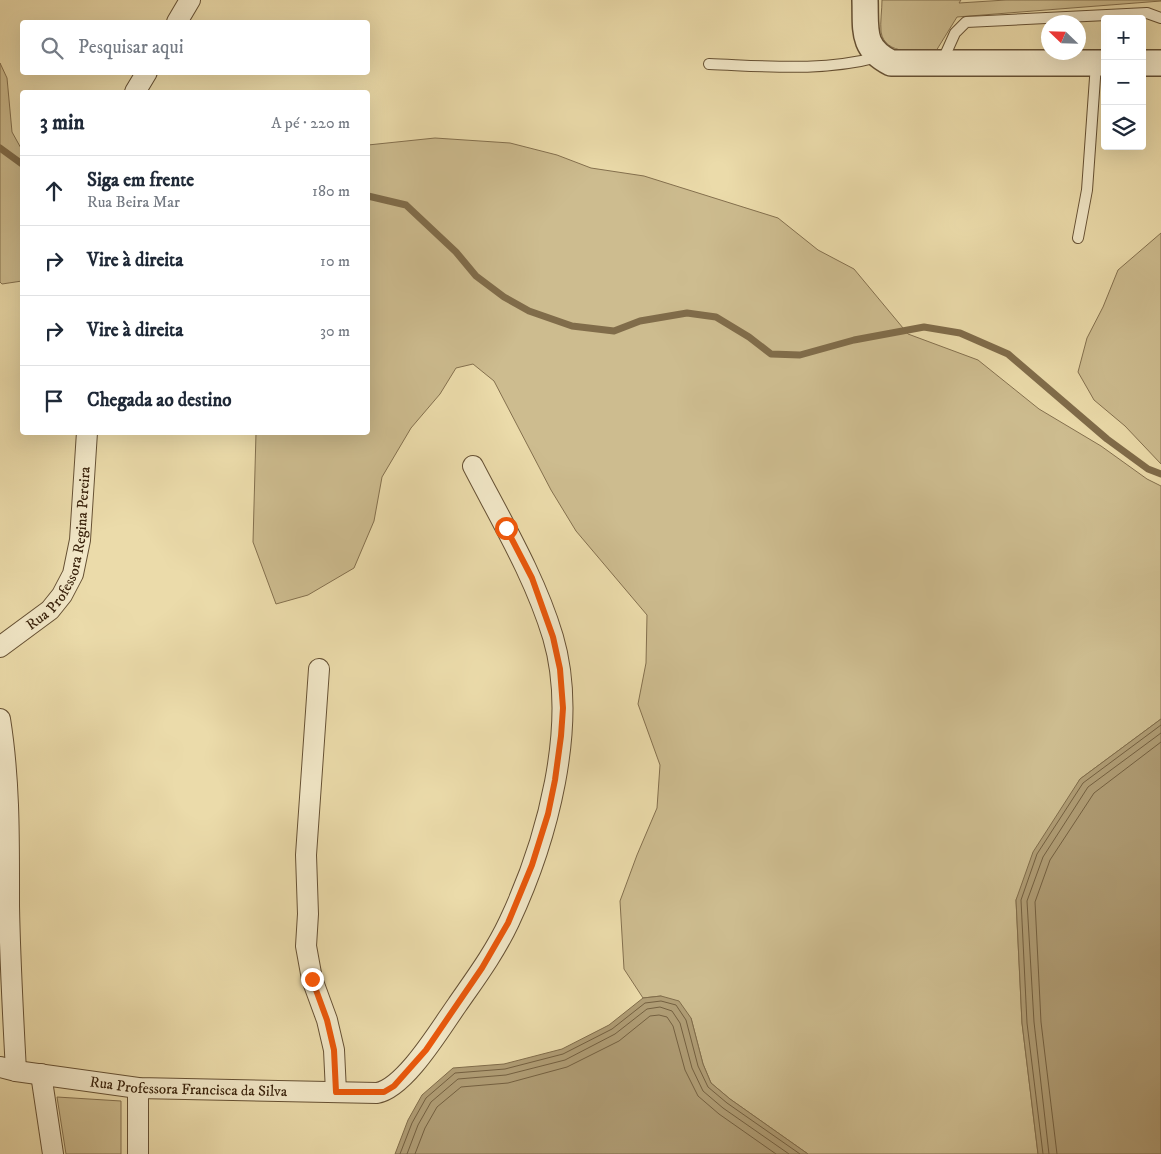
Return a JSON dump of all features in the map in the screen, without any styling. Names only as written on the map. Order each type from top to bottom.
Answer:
[{"type":"street","points":[[177,20],[190,0]]},
{"type":"street","points":[[866,0],[866,36],[870,47],[879,57],[891,63],[1101,63]]},
{"type":"street","points":[[1146,63],[1161,62]]},
{"type":"street","points":[[136,90],[145,75]]},
{"type":"street","name":"Rua Professora Regina Pereira","points":[[0,647],[50,610],[62,595],[73,574],[80,540],[87,435]]},
{"type":"street","name":"Rua Professora Francisca da Silva","points":[[8,1069],[138,1088],[377,1093],[384,1092],[394,1086],[426,1050],[482,968],[508,923],[532,865],[548,814],[555,780],[563,708],[560,669],[553,637],[532,578],[473,466]]},
{"type":"street","points":[[319,669],[306,855],[308,914],[306,946],[312,979],[327,1020],[334,1050],[336,1092]]},
{"type":"street","points":[[0,719],[8,804],[5,940],[8,1069]]},
{"type":"street","points":[[41,1074],[53,1154]]},
{"type":"street","points":[[138,1088],[138,1154]]},
{"type":"lane","points":[[941,63],[954,32],[966,22],[1147,13],[1161,18]]},
{"type":"lane","points":[[709,64],[827,67],[854,64],[879,57]]},
{"type":"lane","points":[[1078,238],[1087,190],[1101,63]]},
{"type":"shaded area","points":[[882,0],[961,0],[959,3],[1006,0],[1161,1],[957,17],[936,51],[920,51],[895,49],[884,40],[881,32]]},
{"type":"shaded area","points":[[0,63],[7,78],[12,132],[20,146],[20,281],[2,284],[0,282]]},
{"type":"shaded area","points":[[435,138],[510,143],[557,155],[591,168],[644,176],[778,218],[818,250],[854,269],[908,334],[978,360],[1039,409],[1101,446],[1147,479],[1161,486],[1161,719],[1080,779],[1016,900],[1022,1023],[1038,1154],[808,1154],[730,1099],[711,1083],[703,1064],[691,1018],[661,996],[643,998],[624,969],[620,901],[657,808],[660,765],[638,704],[646,663],[647,615],[576,531],[551,490],[494,381],[473,364],[456,368],[440,394],[411,428],[382,477],[374,521],[354,568],[308,595],[276,604],[253,542],[256,435],[370,435],[370,145]]},
{"type":"shaded area","points":[[1161,233],[1161,464],[1125,426],[1094,400],[1078,372],[1087,338],[1103,307],[1118,270]]},
{"type":"shaded area","points":[[57,1097],[121,1101],[121,1154],[66,1154]]},
{"type":"water","points":[[1161,719],[1161,1154],[1038,1154],[1022,1023],[1016,900],[1033,852],[1080,779]]},
{"type":"water","points":[[661,996],[679,1001],[691,1018],[703,1064],[711,1083],[730,1099],[808,1154],[395,1154],[408,1120],[422,1095],[453,1068],[504,1064],[562,1049],[609,1025],[643,998]]},
{"type":"waterway","points":[[0,148],[20,163]]},
{"type":"waterway","points":[[370,196],[406,205],[456,252],[476,276],[504,297],[529,311],[572,326],[614,331],[640,321],[687,313],[716,317],[749,337],[771,354],[800,355],[854,340],[924,327],[960,333],[1008,354],[1107,439],[1148,469],[1161,474]]},
{"type":"route","points":[[312,979],[327,1020],[334,1050],[336,1092],[384,1092],[394,1086],[426,1050],[482,968],[508,923],[532,865],[548,814],[555,780],[563,708],[560,669],[553,637],[532,578],[506,528]]}]
